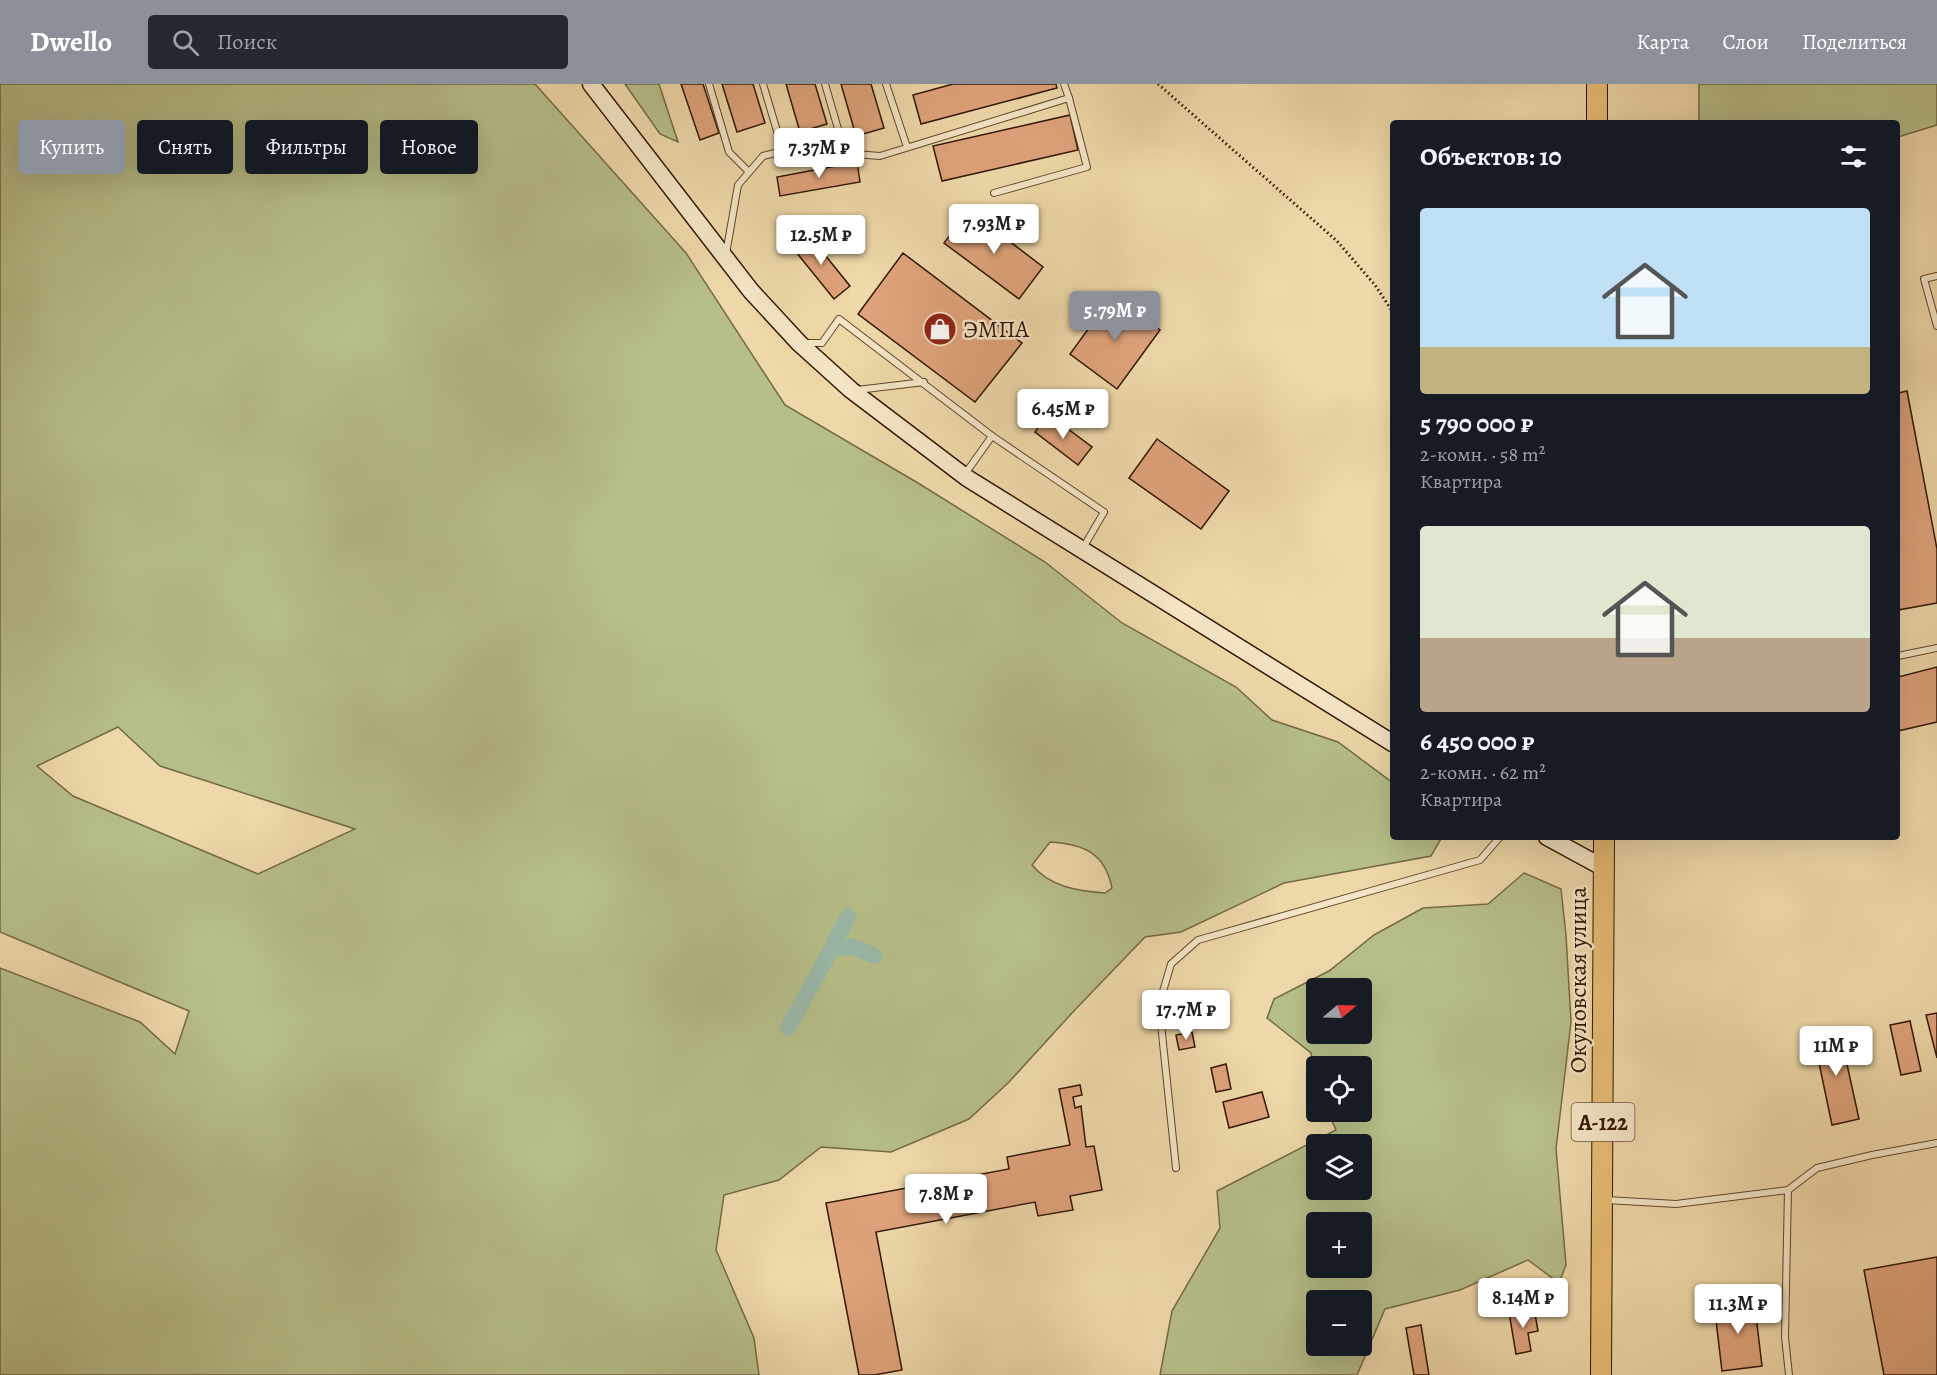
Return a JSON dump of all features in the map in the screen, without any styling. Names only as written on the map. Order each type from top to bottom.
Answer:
[{"type":"main road","points":[[591,84],[751,291],[799,343],[851,390],[964,475],[1082,551],[1390,742]]},
{"type":"main road","points":[[1597,84],[1597,120]]},
{"type":"main road","points":[[1553,840],[1604,868]]},
{"type":"main road","name":"Окуловская улица","points":[[1601,1375],[1604,840]]},
{"type":"lane","points":[[709,84],[729,152],[749,172]]},
{"type":"lane","points":[[763,84],[783,151]]},
{"type":"lane","points":[[825,84],[845,153]]},
{"type":"lane","points":[[886,84],[907,147]]},
{"type":"lane","points":[[994,193],[1087,167],[1064,84]]},
{"type":"lane","points":[[725,257],[738,185],[763,156],[791,149],[880,156],[1069,98]]},
{"type":"lane","points":[[1937,276],[1924,279],[1937,326]]},
{"type":"lane","points":[[799,343],[822,343],[839,319],[925,382],[992,436],[1104,512],[1082,551]]},
{"type":"lane","points":[[851,390],[925,382]]},
{"type":"lane","points":[[964,475],[992,436]]},
{"type":"lane","points":[[1900,656],[1937,648]]},
{"type":"lane","points":[[1176,1167],[1159,1005],[1171,964],[1198,940],[1480,860],[1497,840]]},
{"type":"lane","points":[[1603,1200],[1676,1204],[1788,1190],[1817,1168],[1937,1143]]},
{"type":"lane","points":[[1788,1190],[1785,1337],[1789,1375]]},
{"type":"path","points":[[1158,84],[1337,241],[1375,285],[1390,308]]},
{"type":"green space","points":[[0,84],[535,84],[686,253],[785,405],[918,483],[1045,562],[1122,623],[1236,687],[1272,720],[1338,742],[1390,781],[1390,840],[1440,840],[1431,856],[1284,883],[1181,932],[1145,937],[1009,1082],[969,1119],[891,1152],[821,1147],[779,1180],[724,1195],[716,1250],[754,1338],[759,1375],[0,1375],[0,968],[140,1022],[175,1054],[189,1011],[0,932]],"holes":[[[118,727],[160,766],[355,829],[258,874],[73,796],[37,766]],[[1050,842],[1083,848],[1098,859],[1109,876],[1112,888],[1105,893],[1075,889],[1047,878],[1032,865]]]},
{"type":"green space","points":[[625,84],[659,84],[678,142],[660,134]]},
{"type":"green space","points":[[1699,84],[1937,84],[1937,125],[1900,136],[1900,120],[1699,120]]},
{"type":"green space","points":[[1524,873],[1561,889],[1571,1022],[1556,1149],[1566,1265],[1559,1283],[1528,1260],[1460,1290],[1385,1309],[1372,1340],[1372,1290],[1306,1290],[1306,1356],[1365,1356],[1357,1375],[1160,1375],[1172,1311],[1220,1228],[1217,1191],[1306,1145],[1306,1200],[1372,1200],[1372,1134],[1328,1134],[1336,1130],[1332,1122],[1372,1122],[1372,1056],[1312,1056],[1311,1053],[1267,1018],[1274,999],[1306,983],[1306,1044],[1372,1044],[1372,978],[1315,978],[1329,971],[1374,935],[1423,908],[1488,904]]},
{"type":"building","points":[[681,84],[703,84],[719,133],[700,140]]},
{"type":"building","points":[[722,84],[753,84],[765,123],[737,132]]},
{"type":"building","points":[[786,84],[815,84],[827,124],[800,132]]},
{"type":"building","points":[[841,84],[871,84],[884,128],[856,136]]},
{"type":"building","points":[[953,84],[1056,84],[1057,88],[921,124],[913,95]]},
{"type":"building","points":[[1070,115],[1078,150],[942,181],[933,146]]},
{"type":"building","points":[[857,162],[860,182],[780,196],[777,177]]},
{"type":"building","points":[[969,210],[1043,267],[1019,299],[944,243]]},
{"type":"building","points":[[808,234],[850,286],[834,299],[792,247]]},
{"type":"building","name":"ЭМПА","points":[[903,253],[1022,343],[975,402],[858,314]]},
{"type":"building","points":[[1113,295],[1160,330],[1117,389],[1070,354]]},
{"type":"building","points":[[1907,391],[1937,549],[1937,603],[1900,610],[1900,393]]},
{"type":"building","points":[[1048,414],[1092,447],[1078,465],[1035,432]]},
{"type":"building","points":[[1157,439],[1229,491],[1201,529],[1129,478]]},
{"type":"building","points":[[1937,667],[1937,722],[1900,731],[1900,676]]},
{"type":"building","points":[[1937,1013],[1937,1058],[1926,1015]]},
{"type":"building","points":[[1910,1021],[1921,1071],[1901,1075],[1890,1025]]},
{"type":"building","points":[[1839,1028],[1859,1119],[1832,1125],[1813,1034]]},
{"type":"building","points":[[1192,1032],[1195,1047],[1179,1050],[1176,1035]]},
{"type":"building","points":[[1226,1064],[1231,1089],[1216,1092],[1211,1068]]},
{"type":"building","points":[[1080,1085],[1082,1095],[1073,1097],[1075,1108],[1081,1106],[1086,1147],[1094,1146],[1102,1190],[1070,1196],[1073,1210],[1038,1216],[1035,1202],[876,1232],[902,1370],[859,1375],[826,1203],[1009,1169],[1007,1157],[1070,1145],[1059,1089]]},
{"type":"building","points":[[1262,1092],[1269,1117],[1229,1128],[1223,1102]]},
{"type":"building","points":[[1937,1257],[1937,1375],[1884,1375],[1864,1270]]},
{"type":"building","points":[[1754,1299],[1762,1366],[1722,1371],[1714,1304]]},
{"type":"building","points":[[1534,1308],[1538,1331],[1528,1333],[1531,1351],[1516,1354],[1509,1312]]},
{"type":"building","points":[[1421,1325],[1429,1375],[1414,1375],[1406,1328]]},
{"type":"waterway","points":[[832,948],[848,916]]},
{"type":"waterway","points":[[788,1028],[832,948],[854,947],[874,956]]},
{"type":"place","name":"ЭМПА","points":[[940,329]]}]
